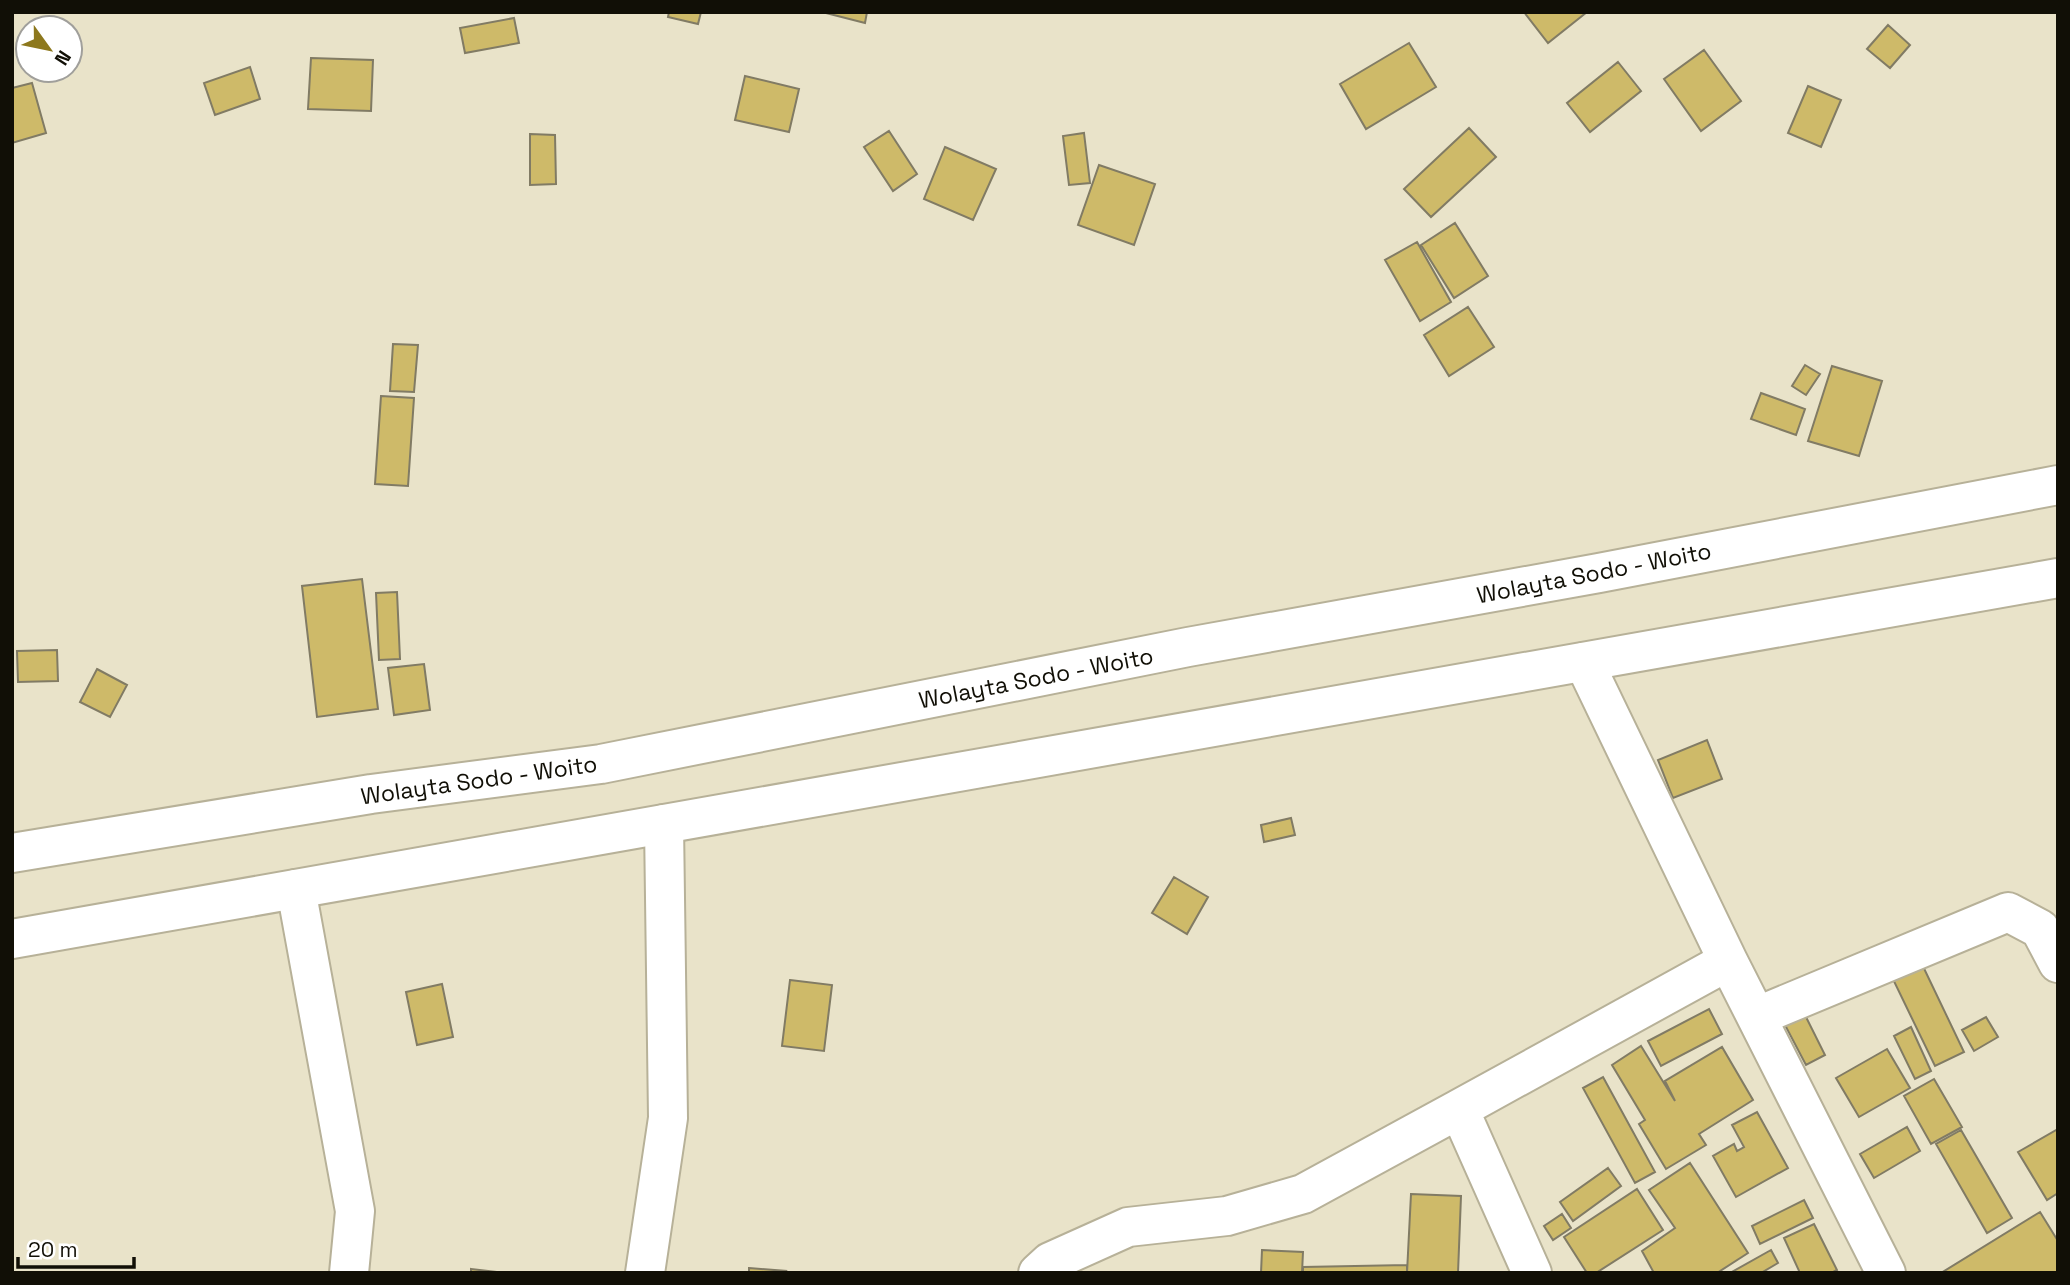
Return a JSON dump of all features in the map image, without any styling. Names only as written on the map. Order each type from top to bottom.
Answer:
[{"type":"main road","name":"Wolayta Sodo - Woito","points":[[12,853],[371,794],[601,764],[1188,648],[2058,485]]},
{"type":"main road","points":[[12,939],[2058,578]]},
{"type":"main road","points":[[1584,662],[1728,961],[1886,1273]]},
{"type":"main road","points":[[645,1273],[668,1118],[664,824]]},
{"type":"main road","points":[[296,889],[355,1211],[349,1273]]},
{"type":"main road","points":[[1758,1016],[2008,912],[2040,929],[2058,963]]},
{"type":"main road","points":[[1038,1273],[1050,1262],[1128,1227],[1227,1216],[1303,1194],[1728,961]]},
{"type":"main road","points":[[1459,1109],[1532,1273]]},
{"type":"building","points":[[669,12],[701,12],[698,24],[668,17]]},
{"type":"building","points":[[822,12],[867,12],[865,23]]},
{"type":"building","points":[[1524,12],[1587,12],[1548,43]]},
{"type":"building","points":[[514,18],[519,43],[465,53],[460,28]]},
{"type":"building","points":[[1888,25],[1910,45],[1890,68],[1867,49]]},
{"type":"building","points":[[1409,43],[1436,87],[1366,129],[1340,84]]},
{"type":"building","points":[[1704,50],[1741,101],[1701,131],[1664,79]]},
{"type":"building","points":[[311,58],[373,60],[371,111],[308,109]]},
{"type":"building","points":[[1618,62],[1641,91],[1590,132],[1567,103]]},
{"type":"building","points":[[250,67],[260,99],[215,115],[204,83]]},
{"type":"building","points":[[745,76],[799,89],[789,132],[735,120]]},
{"type":"building","points":[[32,84],[46,133],[12,143],[12,88]]},
{"type":"building","points":[[1808,86],[1841,100],[1821,147],[1788,133]]},
{"type":"building","points":[[1469,128],[1496,157],[1431,217],[1404,189]]},
{"type":"building","points":[[889,131],[917,174],[893,191],[864,147]]},
{"type":"building","points":[[1084,133],[1090,183],[1069,185],[1063,136]]},
{"type":"building","points":[[530,134],[555,135],[556,184],[530,185]]},
{"type":"building","points":[[945,147],[996,169],[973,220],[924,199]]},
{"type":"building","points":[[1099,165],[1155,184],[1134,245],[1078,225]]},
{"type":"building","points":[[1455,223],[1488,276],[1454,298],[1421,245]]},
{"type":"building","points":[[1417,242],[1451,302],[1420,321],[1385,260]]},
{"type":"building","points":[[1468,307],[1494,347],[1449,376],[1424,335]]},
{"type":"building","points":[[393,344],[418,345],[414,392],[390,391]]},
{"type":"building","points":[[1805,365],[1820,374],[1806,395],[1792,386]]},
{"type":"building","points":[[1832,366],[1882,381],[1859,456],[1808,441]]},
{"type":"building","points":[[1761,393],[1805,409],[1796,435],[1751,419]]},
{"type":"building","points":[[381,396],[414,398],[408,486],[375,484]]},
{"type":"building","points":[[362,579],[378,709],[317,717],[302,586]]},
{"type":"building","points":[[397,592],[400,659],[379,660],[376,593]]},
{"type":"building","points":[[57,650],[58,681],[18,682],[17,651]]},
{"type":"building","points":[[424,664],[430,710],[394,715],[388,668]]},
{"type":"building","points":[[97,669],[127,685],[110,717],[80,702]]},
{"type":"building","points":[[1707,740],[1722,779],[1673,798],[1658,760]]},
{"type":"building","points":[[1291,818],[1295,835],[1264,842],[1261,825]]},
{"type":"building","points":[[1174,877],[1208,897],[1187,934],[1152,913]]},
{"type":"building","points":[[1919,958],[1964,1052],[1935,1066],[1890,973]]},
{"type":"building","points":[[790,980],[832,985],[824,1051],[782,1046]]},
{"type":"building","points":[[442,984],[453,1037],[417,1045],[406,992]]},
{"type":"building","points":[[1709,1009],[1722,1034],[1661,1066],[1648,1041]]},
{"type":"building","points":[[1805,1015],[1825,1055],[1806,1065],[1785,1025]]},
{"type":"building","points":[[1986,1017],[1998,1037],[1974,1051],[1962,1030]]},
{"type":"building","points":[[1911,1027],[1931,1071],[1915,1079],[1894,1036]]},
{"type":"building","points":[[1641,1046],[1675,1101],[1665,1081],[1722,1047],[1753,1100],[1699,1134],[1706,1145],[1666,1169],[1639,1124],[1645,1120],[1612,1065]]},
{"type":"building","points":[[1887,1049],[1910,1088],[1859,1117],[1836,1078]]},
{"type":"building","points":[[1603,1077],[1655,1172],[1635,1183],[1583,1088]]},
{"type":"building","points":[[1934,1079],[1962,1127],[1931,1144],[1904,1096]]},
{"type":"building","points":[[1757,1112],[1788,1168],[1736,1197],[1713,1156],[1734,1144],[1737,1151],[1744,1147],[1732,1125]]},
{"type":"building","points":[[1907,1127],[1920,1151],[1874,1178],[1860,1154]]},
{"type":"building","points":[[2058,1129],[2058,1193],[2047,1200],[2018,1152]]},
{"type":"building","points":[[1961,1130],[2012,1218],[1987,1233],[1936,1144]]},
{"type":"building","points":[[1690,1163],[1748,1253],[1717,1273],[1654,1273],[1642,1251],[1675,1228],[1649,1190]]},
{"type":"building","points":[[1608,1168],[1621,1186],[1573,1221],[1560,1202]]},
{"type":"building","points":[[1637,1189],[1663,1230],[1596,1273],[1587,1273],[1564,1237]]},
{"type":"building","points":[[1411,1194],[1461,1196],[1458,1273],[1407,1273]]},
{"type":"building","points":[[1804,1200],[1813,1218],[1760,1244],[1752,1226]]},
{"type":"building","points":[[2040,1212],[2058,1241],[2058,1273],[1941,1273]]},
{"type":"building","points":[[1562,1214],[1571,1228],[1553,1240],[1544,1226]]},
{"type":"building","points":[[1814,1224],[1837,1270],[1831,1273],[1800,1273],[1784,1238]]},
{"type":"building","points":[[1262,1250],[1303,1252],[1302,1273],[1261,1273]]},
{"type":"building","points":[[1771,1250],[1778,1263],[1761,1273],[1730,1273]]},
{"type":"building","points":[[1407,1265],[1407,1273],[1303,1273],[1303,1267]]},
{"type":"building","points":[[749,1268],[786,1271],[749,1273]]},
{"type":"building","points":[[471,1269],[496,1272],[496,1273],[471,1273]]}]
